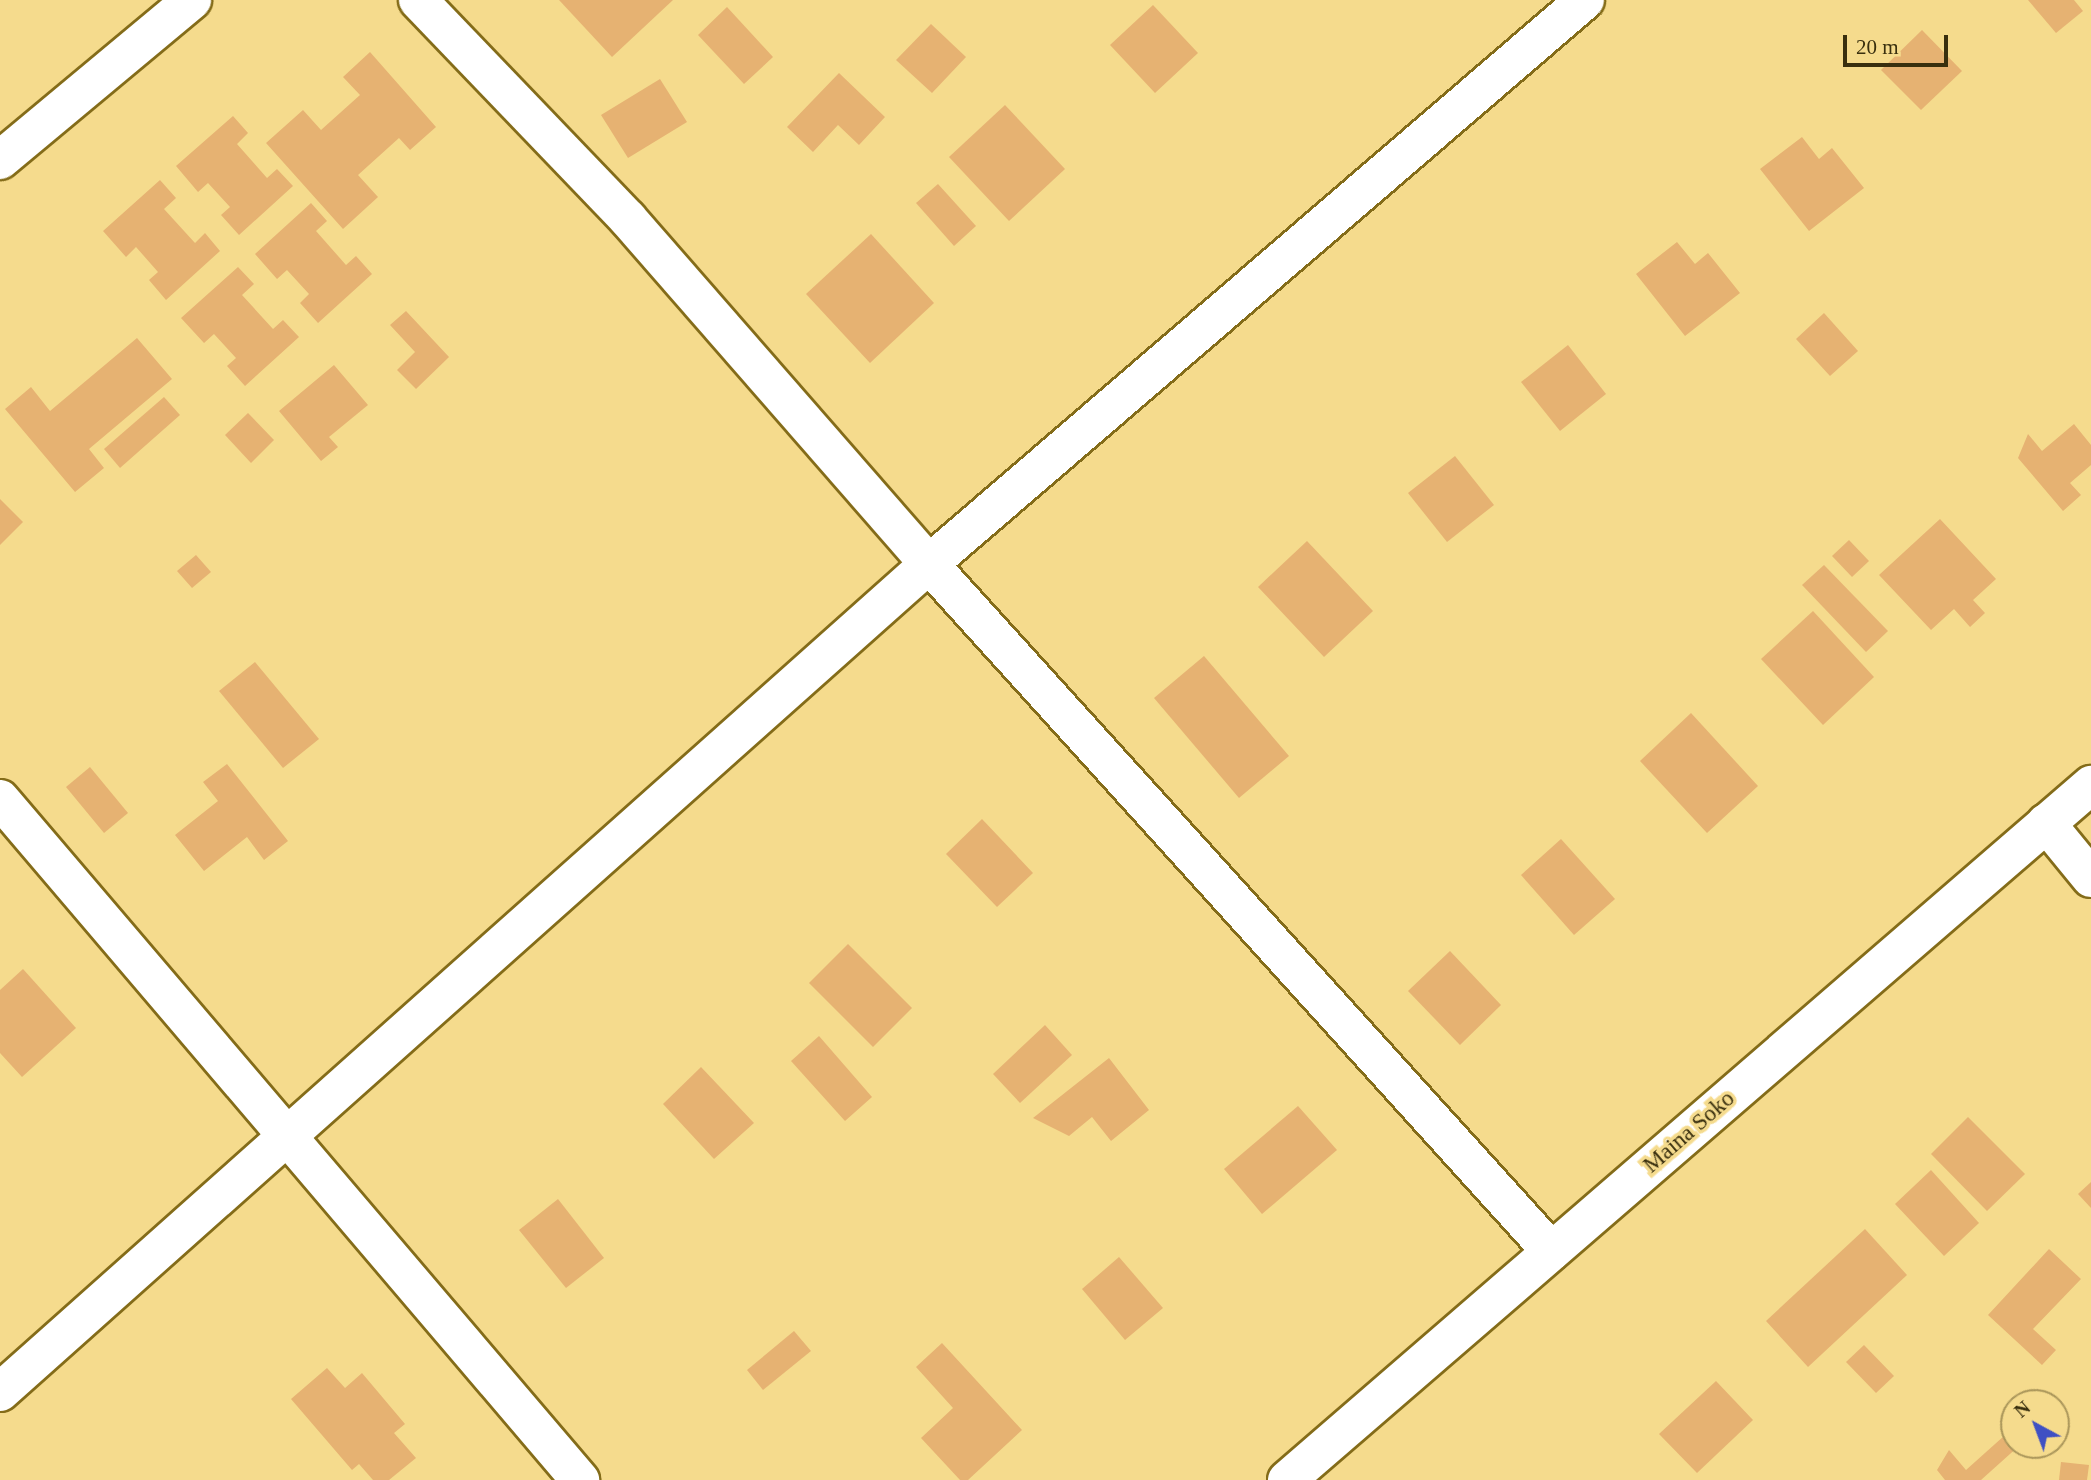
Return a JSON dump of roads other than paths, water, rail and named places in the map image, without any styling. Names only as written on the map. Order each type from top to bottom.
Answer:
[{"type":"street","points":[[0,160],[191,0]]},
{"type":"street","points":[[418,0],[628,219],[929,564],[1550,1251]]},
{"type":"street","points":[[0,1392],[929,564],[1575,3]]},
{"type":"street","name":"Maina Soko","points":[[1287,1480],[2091,785]]},
{"type":"street","points":[[0,799],[291,1135],[580,1480]]},
{"type":"street","points":[[2046,823],[2091,878]]}]
